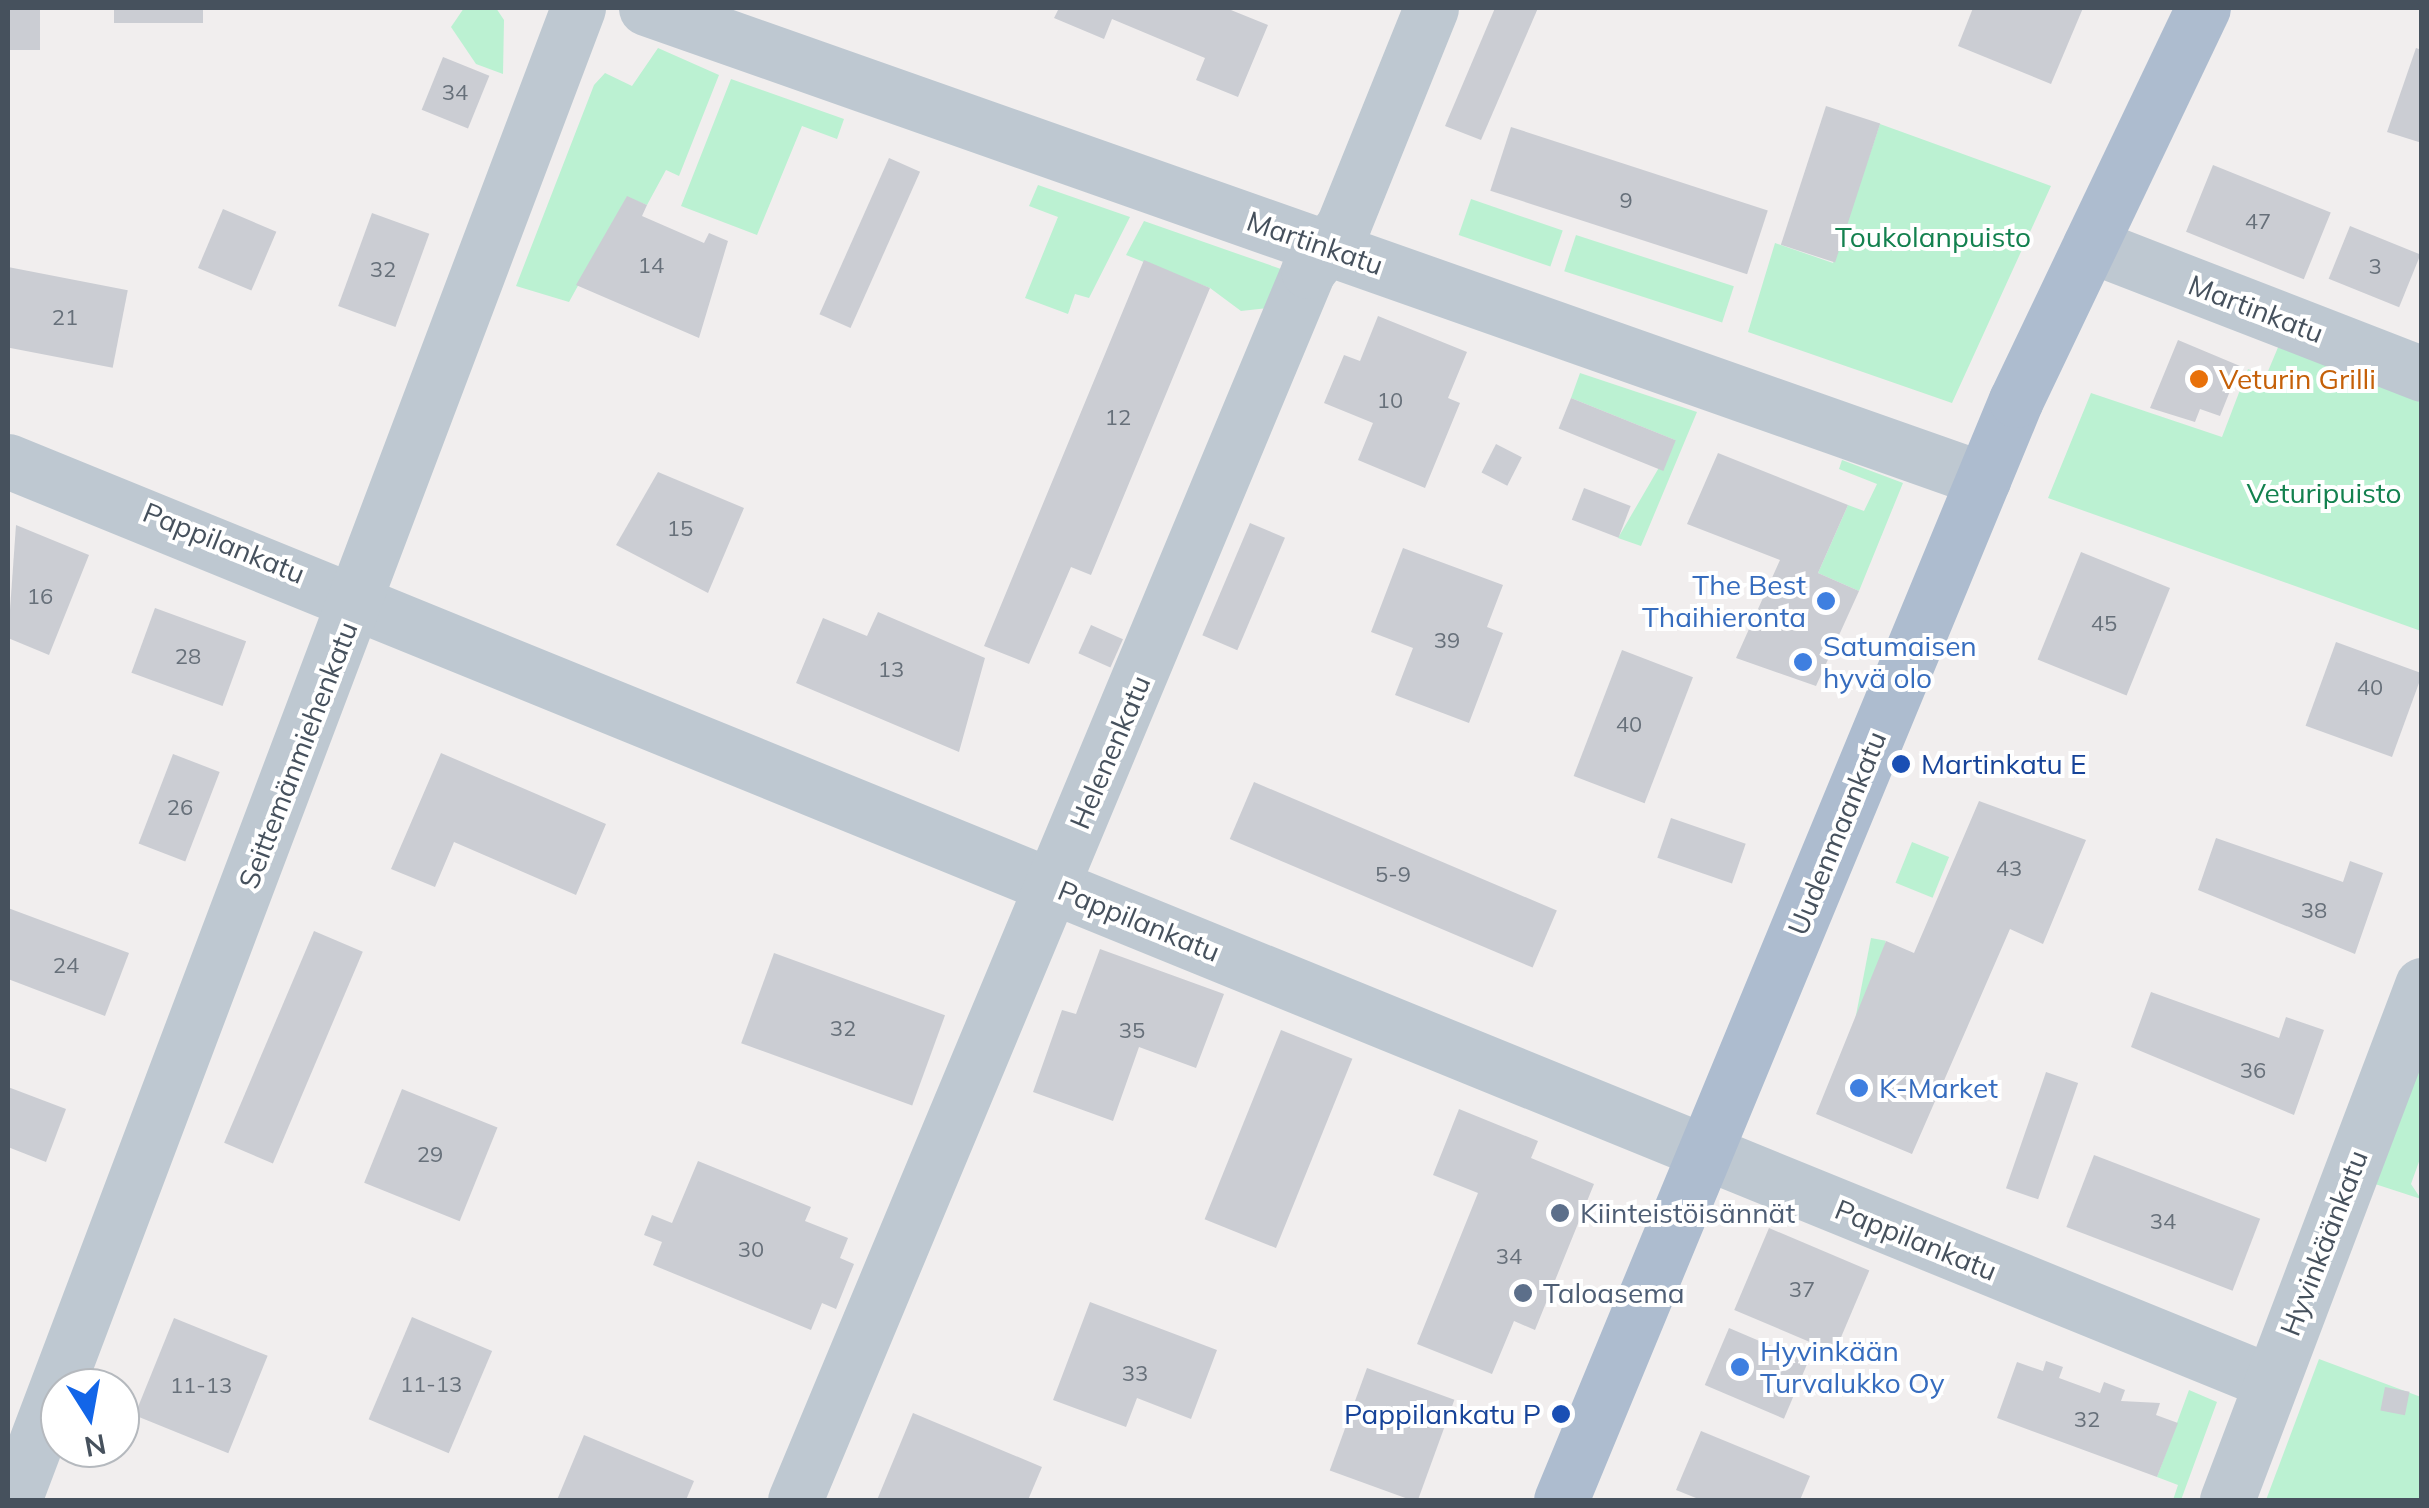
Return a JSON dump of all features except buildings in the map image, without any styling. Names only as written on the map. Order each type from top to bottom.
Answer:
[{"type":"main road","name":"Uudenmaankatu","points":[[1560,1500],[1983,479],[2203,8]]},
{"type":"street","name":"Seittemänmiehenkatu","points":[[21,1495],[578,8]]},
{"type":"street","name":"Martinkatu","points":[[646,8],[1983,479]]},
{"type":"street","name":"Helenenkatu","points":[[796,1500],[1308,270],[1327,247],[1431,8]]},
{"type":"street","name":"Martinkatu","points":[[2090,246],[2422,374]]},
{"type":"street","name":"Pappilankatu","points":[[8,460],[359,597],[1052,886],[2271,1382]]},
{"type":"street","name":"Hyvinkäänkatu","points":[[2227,1500],[2422,985]]},
{"type":"green space","points":[[464,8],[496,8],[504,20],[503,74],[476,64],[451,27]]},
{"type":"green space","points":[[658,48],[719,75],[679,176],[666,170],[647,205],[627,197],[569,302],[516,286],[594,85],[605,73],[632,86]]},
{"type":"green space","points":[[731,79],[844,119],[837,139],[802,126],[757,235],[681,206]]},
{"type":"green space","name":"Toukolanpuisto","points":[[1880,124],[2051,186],[1952,403],[1748,332],[1775,243],[1833,263]]},
{"type":"green space","points":[[1038,185],[1130,217],[1089,298],[1075,294],[1068,314],[1025,298],[1058,217],[1029,206]]},
{"type":"green space","points":[[1471,199],[1563,231],[1550,267],[1459,235]]},
{"type":"green space","points":[[1144,221],[1281,269],[1268,308],[1241,311],[1210,288],[1126,255]]},
{"type":"green space","points":[[1576,235],[1734,286],[1722,322],[1564,271]]},
{"type":"green space","name":"Veturipuisto","points":[[2279,345],[2421,400],[2421,631],[2048,498],[2091,393],[2222,437],[2248,369],[2266,376]]},
{"type":"green space","points":[[1580,373],[1697,412],[1641,546],[1618,538],[1675,440],[1571,398]]},
{"type":"green space","points":[[1842,460],[1903,483],[1859,591],[1818,573],[1848,505],[1864,511],[1877,484],[1839,469]]},
{"type":"green space","points":[[1912,842],[1949,857],[1933,898],[1896,883]]},
{"type":"green space","points":[[1871,938],[1886,941],[1851,1121],[1836,1119]]},
{"type":"green space","points":[[2421,1037],[2421,1156],[2411,1184],[2421,1199],[2375,1184]]},
{"type":"green space","points":[[2319,1359],[2421,1397],[2421,1500],[2266,1500]]},
{"type":"green space","points":[[2189,1390],[2217,1402],[2181,1500],[2173,1500],[2178,1485],[2157,1477]]},
{"type":"place","name":"Veturin Grilli","points":[[2199,379]]},
{"type":"place","name":"The Best Thaihieronta","points":[[1826,601]]},
{"type":"place","name":"Satumaisen hyvä olo","points":[[1803,662]]},
{"type":"place","name":"Martinkatu E","points":[[1901,764]]},
{"type":"place","name":"K-Market","points":[[1859,1088]]},
{"type":"place","name":"Kiinteistöisännät","points":[[1560,1213]]},
{"type":"place","name":"Taloasema","points":[[1523,1293]]},
{"type":"place","name":"Hyvinkään Turvalukko Oy","points":[[1740,1367]]},
{"type":"place","name":"Pappilankatu P","points":[[1561,1414]]}]
